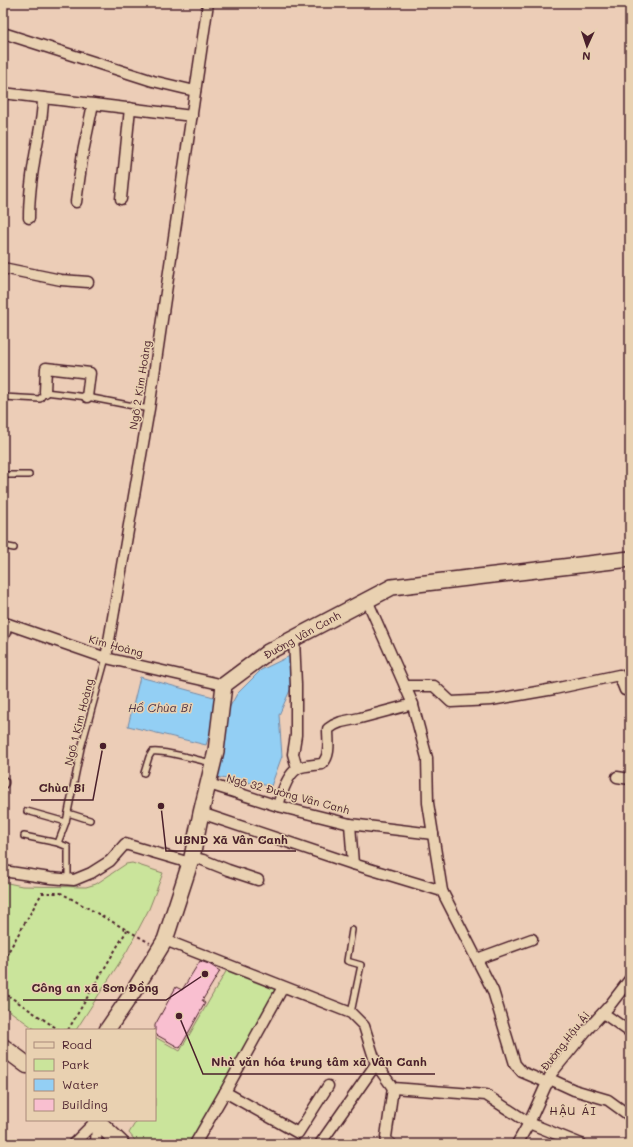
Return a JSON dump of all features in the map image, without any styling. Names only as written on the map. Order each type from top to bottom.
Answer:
[{"type":"main road","points":[[3,1047],[26,1064]]},
{"type":"main road","points":[[97,1121],[121,1144]]},
{"type":"street","name":"Ngõ 2 Kim Hoàng","points":[[106,658],[149,409],[208,3]]},
{"type":"street","points":[[3,32],[153,81],[195,91]]},
{"type":"street","points":[[3,93],[192,116]]},
{"type":"street","points":[[29,218],[31,175],[42,119],[43,98]]},
{"type":"street","points":[[76,202],[83,152],[93,104]]},
{"type":"street","points":[[121,199],[130,108]]},
{"type":"street","points":[[3,268],[61,280],[88,282]]},
{"type":"street","points":[[45,392],[46,368],[90,373],[87,397]]},
{"type":"street","name":"Đường Vân Canh","points":[[224,685],[268,652],[392,587],[630,559]]},
{"type":"street","points":[[367,600],[413,704],[427,758],[428,803],[442,891],[493,991],[515,1064],[522,1072],[608,1100],[630,1116]]},
{"type":"street","points":[[3,637],[5,624]]},
{"type":"street","name":"Kim Hoàng","points":[[5,624],[106,658],[224,685]]},
{"type":"street","points":[[294,638],[296,735],[293,754],[297,768]]},
{"type":"street","points":[[405,686],[434,686],[451,702],[491,700],[554,689],[619,675],[625,690],[630,690]]},
{"type":"street","points":[[108,1029],[135,989],[162,944],[191,860],[216,751],[224,685]]},
{"type":"street","points":[[278,806],[284,787],[297,768],[322,764],[324,762],[327,756],[328,729],[330,727],[340,722],[413,704]]},
{"type":"street","points":[[617,777],[630,779]]},
{"type":"street","name":"Ngõ 32 Đường Vân Canh","points":[[208,784],[278,806],[350,824],[433,834]]},
{"type":"street","points":[[201,813],[353,864],[442,891]]},
{"type":"street","points":[[350,824],[353,864]]},
{"type":"street","points":[[3,871],[74,880],[110,861],[125,844],[191,860],[203,860],[258,880]]},
{"type":"street","points":[[477,959],[532,939]]},
{"type":"street","points":[[162,944],[283,987],[351,1014],[364,1026],[376,1064],[393,1088],[387,1132],[387,1141],[391,1144]]},
{"type":"street","name":"Đường Hậu Ái","points":[[517,1144],[549,1081],[551,1074],[630,979]]},
{"type":"street","points":[[194,1144],[225,1092],[283,987]]},
{"type":"street","points":[[603,1013],[630,1032]]},
{"type":"street","points":[[320,1144],[376,1064]]},
{"type":"street","points":[[225,1092],[298,1133],[328,1086]]},
{"type":"street","points":[[393,1088],[486,1094],[529,1122],[581,1144]]},
{"type":"street","points":[[73,1144],[95,1121]]},
{"type":"street","points":[[96,1121],[96,1144]]},
{"type":"lane","points":[[3,397],[40,399],[45,392],[87,397],[149,409]]},
{"type":"lane","points":[[3,475],[29,475]]},
{"type":"lane","points":[[3,546],[14,548]]},
{"type":"lane","name":"Ngõ 1 Kim Hoàng","points":[[58,843],[66,822],[81,748],[106,658]]},
{"type":"lane","points":[[144,773],[152,752],[175,755],[213,764]]},
{"type":"lane","points":[[27,811],[66,822]]},
{"type":"lane","points":[[68,813],[90,820]]},
{"type":"lane","points":[[24,836],[58,843],[68,847],[68,879]]},
{"type":"lane","points":[[351,1014],[361,965],[347,961],[352,930]]},
{"type":"path","points":[[3,961],[42,892],[61,893],[127,930],[162,944]]},
{"type":"path","points":[[69,1029],[127,930]]},
{"type":"path","points":[[3,992],[58,1029]]},
{"type":"green space","points":[[132,863],[163,873],[149,909],[127,951],[77,1029],[35,1029],[3,1006],[3,882],[22,886],[86,887],[96,884],[126,864]]},
{"type":"green space","points":[[228,968],[277,989],[190,1144],[138,1144],[129,1133],[136,1121],[156,1121],[156,1038],[180,1051]]},
{"type":"water","points":[[290,656],[292,667],[291,688],[279,715],[282,756],[271,786],[215,777],[228,710],[237,694],[261,670]]},
{"type":"water","name":"Hồ Chùa Bi","points":[[140,677],[221,699],[206,745],[128,726]]},
{"type":"building","points":[[200,961],[209,964],[220,971],[202,1001],[205,1003],[180,1048],[156,1035],[155,1025],[176,987],[182,990]]},
{"type":"place","name":"Chùa Bi","points":[[103,746]]},
{"type":"place","name":"UBND Xã Vân Canh","points":[[161,806]]},
{"type":"place","name":"Công an xã Sơn Đồng","points":[[205,974]]},
{"type":"place","name":"Nhà văn hóa trung tâm xã Vân Canh","points":[[179,1016]]},
{"type":"district","name":"HẬU ÁI","points":[[573,1111]]}]
